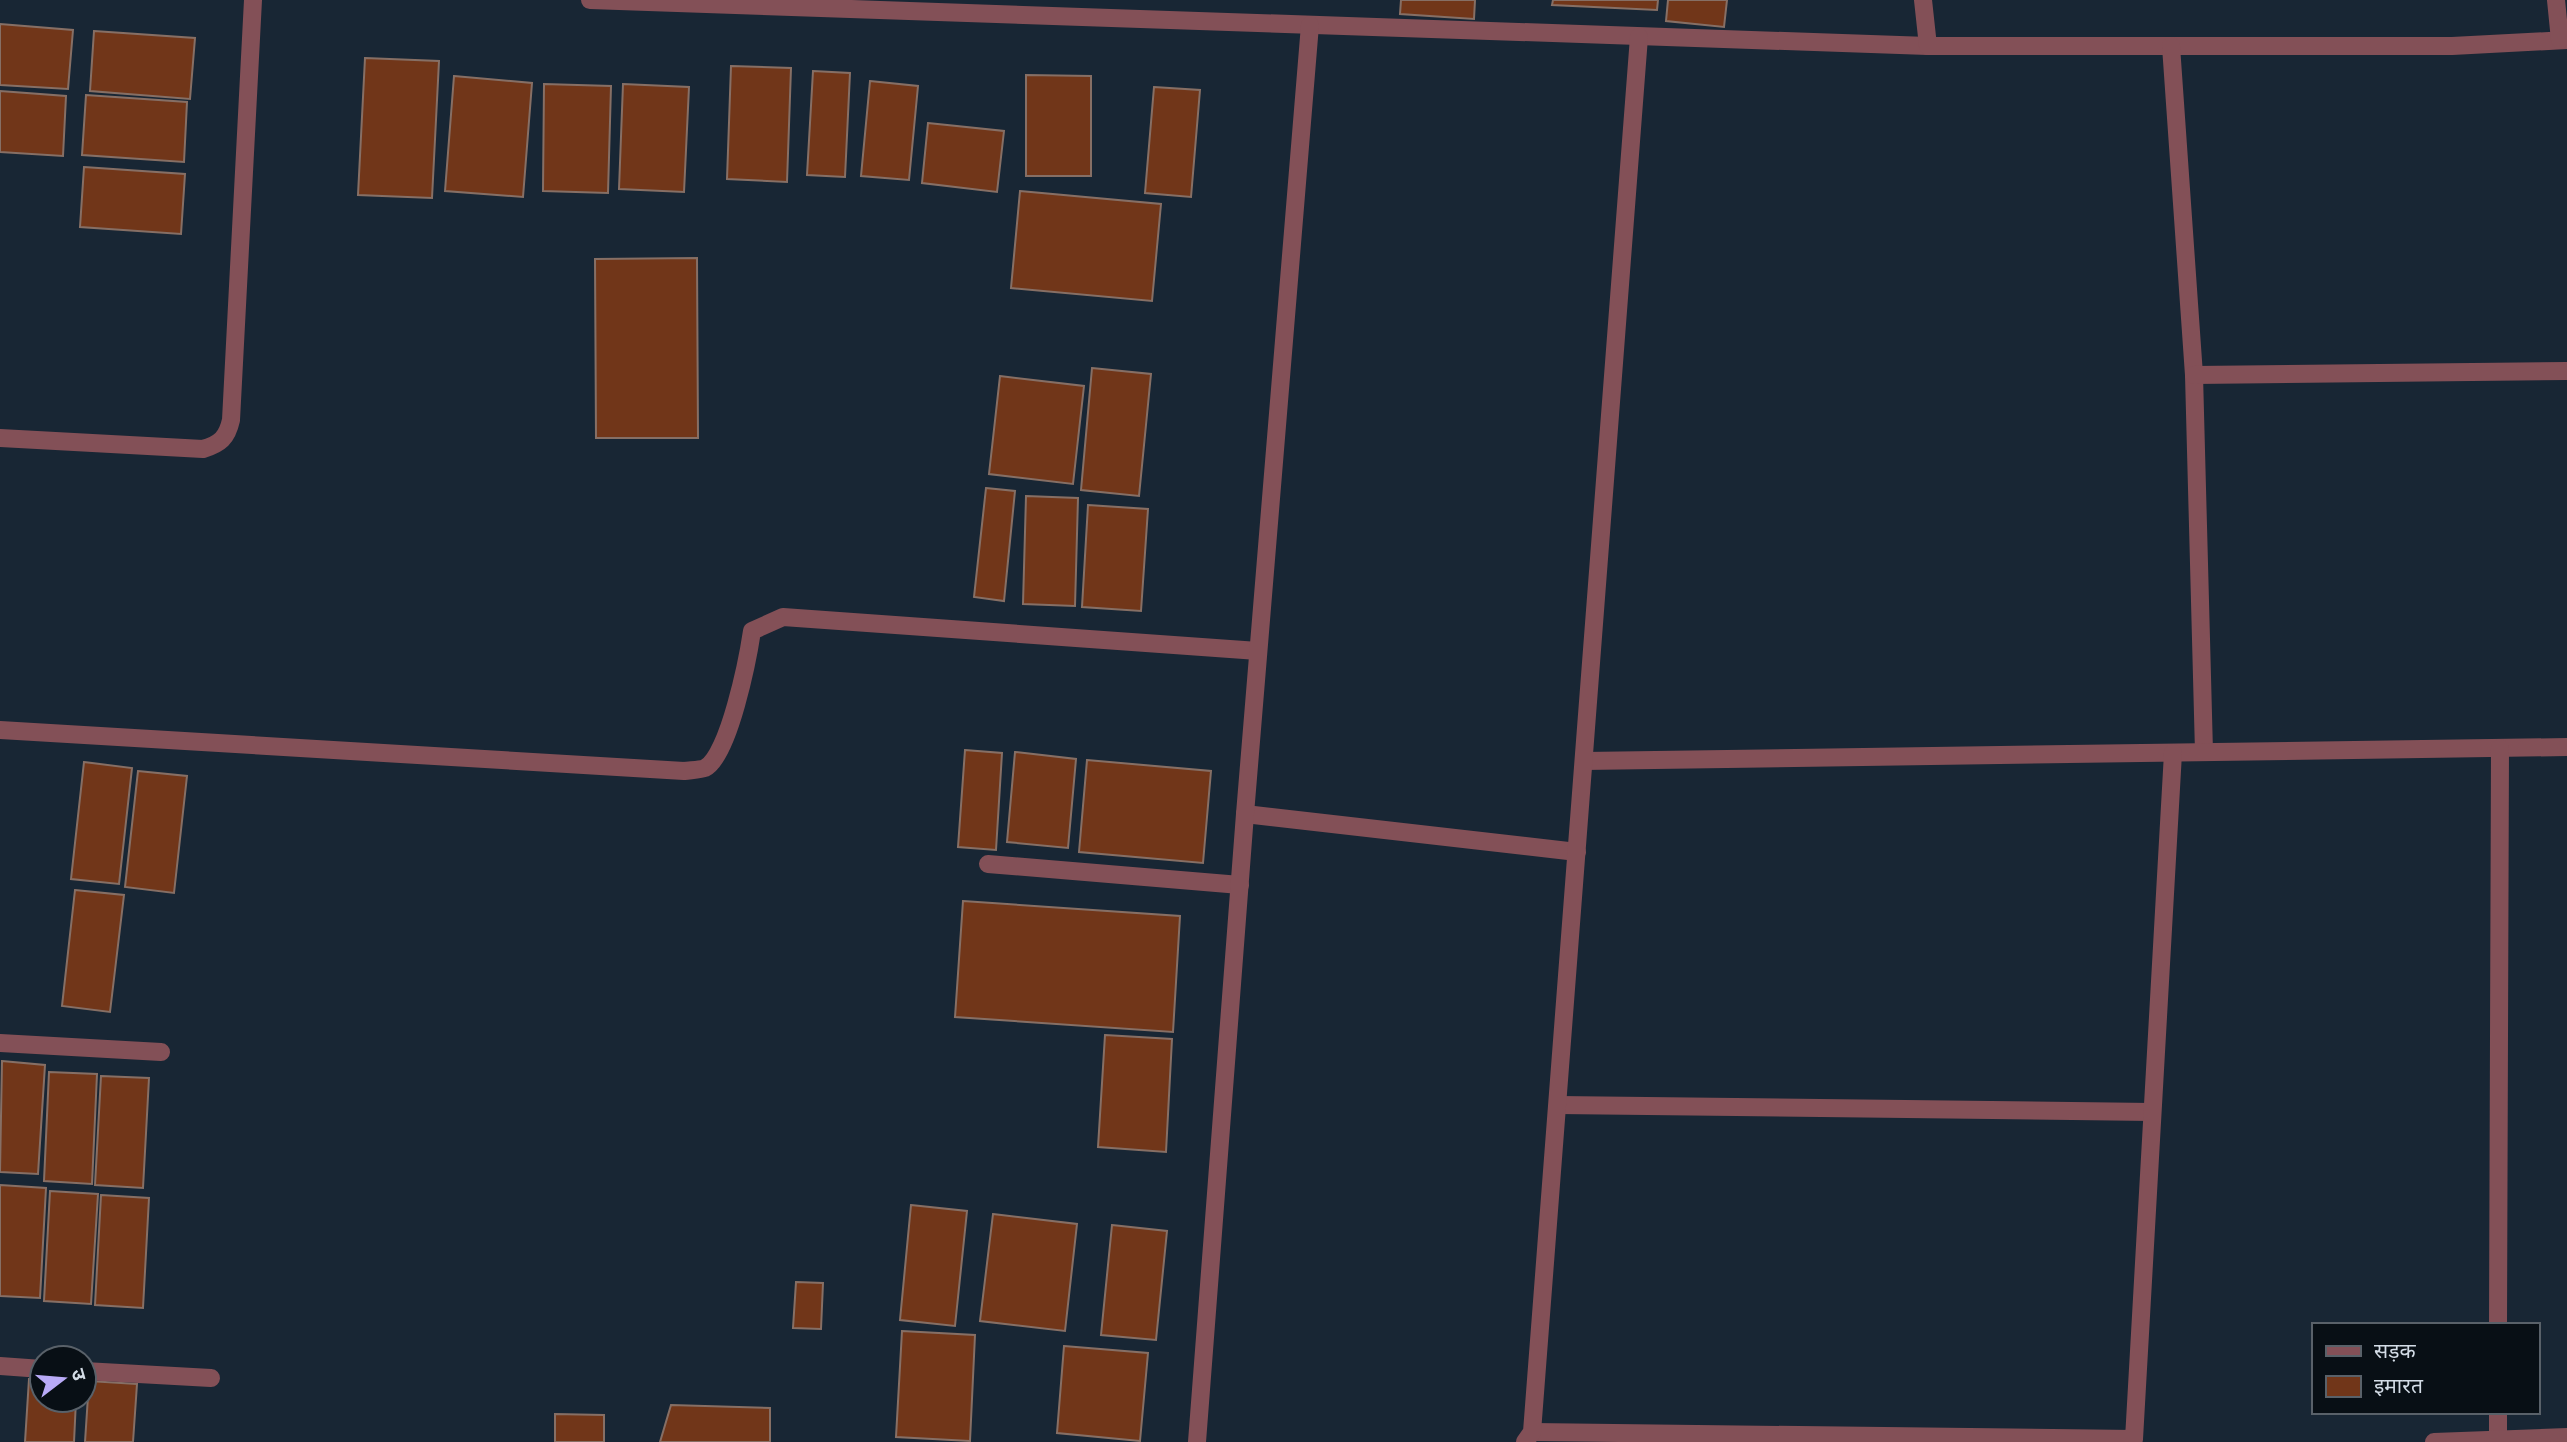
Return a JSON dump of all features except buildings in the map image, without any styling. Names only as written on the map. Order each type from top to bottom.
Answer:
[{"type":"street","points":[[0,438],[203,449],[218,445],[227,435],[231,420],[253,0]]},
{"type":"street","points":[[590,0],[1928,46],[2452,46],[2564,40],[2556,0]]},
{"type":"street","points":[[1923,0],[1928,46]]},
{"type":"street","points":[[1197,1442],[1310,25]]},
{"type":"street","points":[[1639,37],[1558,1104],[1529,1437],[2137,1440],[2172,753]]},
{"type":"street","points":[[2171,46],[2194,375],[2204,752]]},
{"type":"street","points":[[2194,375],[2567,371]]},
{"type":"street","points":[[0,730],[684,771],[705,768],[719,755],[746,673],[752,631],[783,617],[1258,652]]},
{"type":"street","points":[[1584,761],[2567,747]]},
{"type":"street","points":[[2498,1323],[2500,748]]},
{"type":"street","points":[[1245,814],[1577,852]]},
{"type":"street","points":[[988,864],[1240,886]]},
{"type":"street","points":[[0,1043],[161,1052]]},
{"type":"street","points":[[1558,1104],[2152,1112]]},
{"type":"street","points":[[0,1366],[28,1367]]},
{"type":"street","points":[[98,1372],[211,1378]]},
{"type":"street","points":[[2498,1414],[2498,1439]]},
{"type":"street","points":[[2434,1442],[2567,1437]]}]
